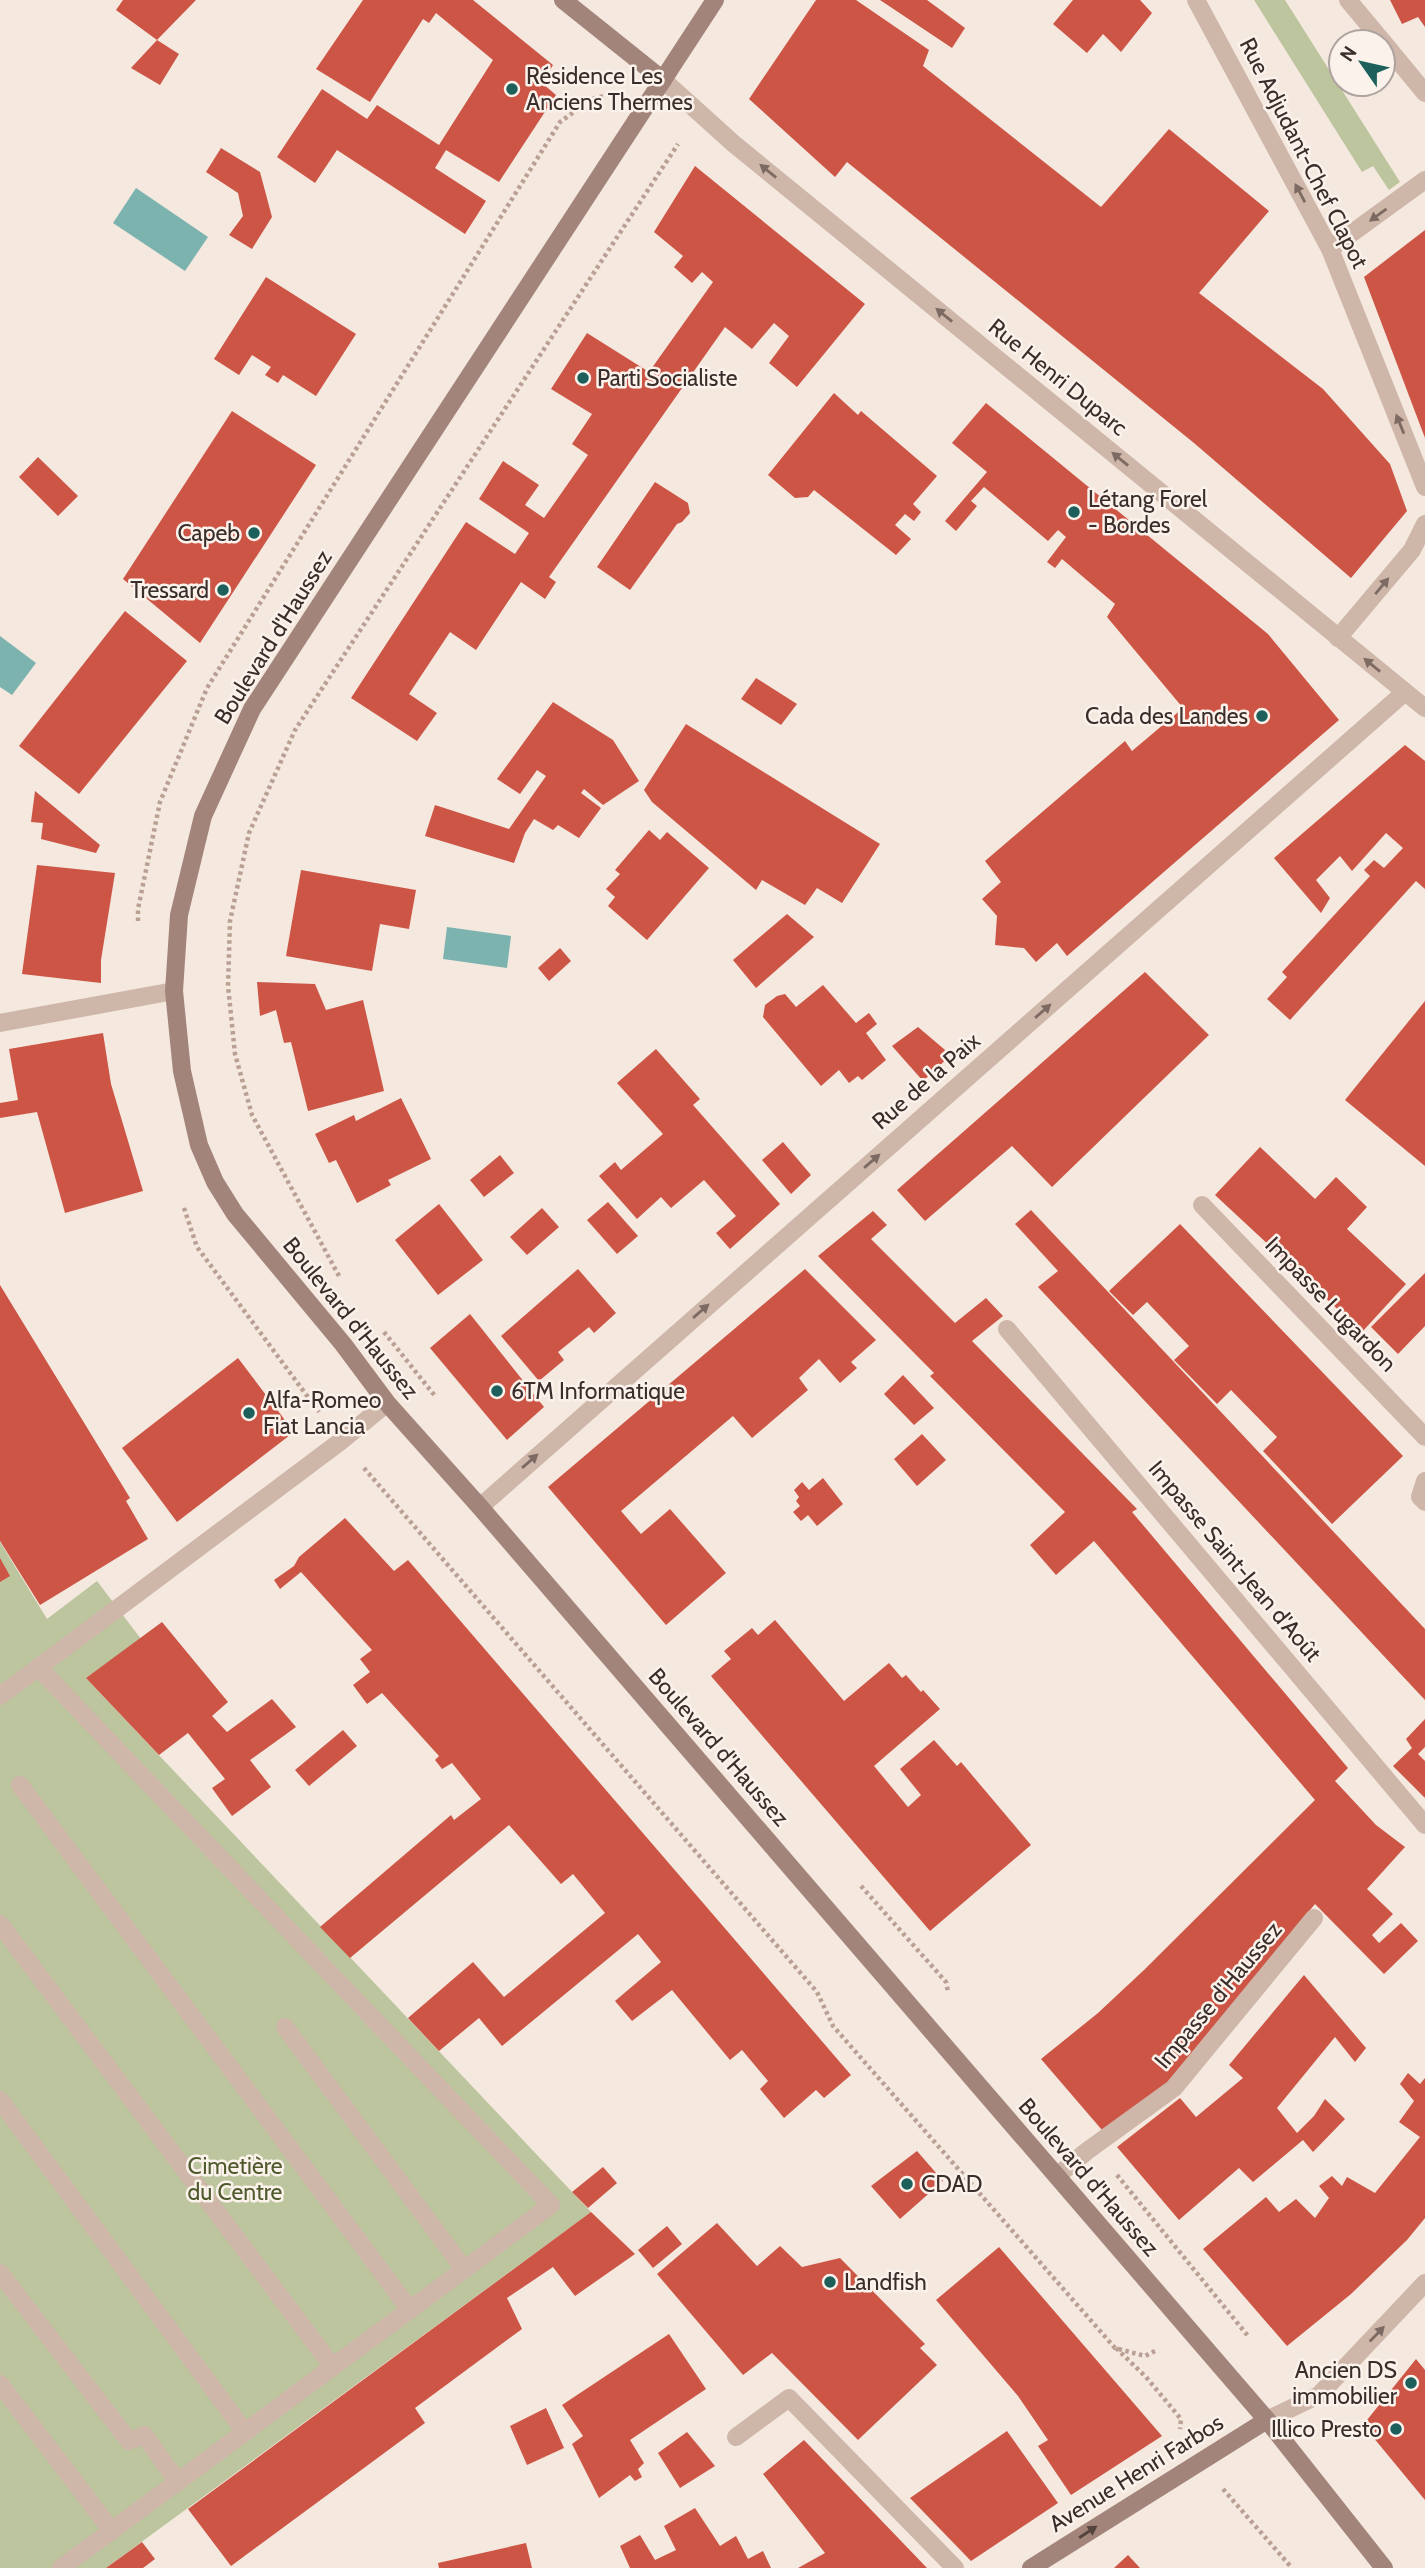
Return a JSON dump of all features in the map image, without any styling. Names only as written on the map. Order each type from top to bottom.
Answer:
[{"type":"main road","points":[[563,0],[663,80]]},
{"type":"main road","name":"Boulevard d'Haussez","points":[[715,0],[252,709],[203,816],[179,915],[174,991],[181,1071],[199,1145],[215,1182],[235,1214],[343,1344],[387,1403],[480,1507],[1267,2420],[1384,2568]]},
{"type":"main road","name":"Avenue Henri Farbos","points":[[1031,2568],[1267,2420]]},
{"type":"street","name":"Rue Adjudant-Chef Clapot","points":[[1196,0],[1330,249],[1425,487]]},
{"type":"street","points":[[1348,0],[1371,28]]},
{"type":"street","points":[[1397,59],[1425,93]]},
{"type":"street","name":"Rue Henri Duparc","points":[[663,80],[734,144],[1425,708]]},
{"type":"street","points":[[1330,249],[1425,180]]},
{"type":"street","points":[[1338,638],[1412,550],[1425,524]]},
{"type":"street","name":"Rue de la Paix","points":[[480,1507],[1405,692]]},
{"type":"street","points":[[0,1023],[174,991]]},
{"type":"street","name":"Impasse Lugardon","points":[[1202,1205],[1425,1437]]},
{"type":"street","name":"Impasse Saint-Jean d'Août","points":[[1007,1329],[1425,1825]]},
{"type":"street","points":[[0,1696],[341,1441],[387,1403]]},
{"type":"street","points":[[1425,1481],[1420,1497],[1425,1502]]},
{"type":"street","points":[[38,1667],[551,2205],[61,2568]]},
{"type":"street","points":[[20,1785],[410,2310]]},
{"type":"street","name":"Impasse d'Haussez","points":[[1057,2176],[1174,2088],[1314,1918]]},
{"type":"street","points":[[0,1924],[333,2367]]},
{"type":"street","points":[[285,2027],[464,2269]]},
{"type":"street","points":[[0,2100],[245,2432]]},
{"type":"street","points":[[0,2273],[129,2441],[144,2435],[178,2482]]},
{"type":"street","points":[[1267,2420],[1319,2395],[1425,2283]]},
{"type":"street","points":[[0,2384],[112,2531]]},
{"type":"street","points":[[736,2437],[789,2399],[955,2568]]},
{"type":"path","points":[[138,934],[138,909],[160,802],[207,688],[560,122],[592,99],[663,80]]},
{"type":"path","points":[[340,1279],[252,1115],[235,1054],[228,986],[230,920],[249,833],[295,730],[698,112]]},
{"type":"path","points":[[181,1199],[197,1247],[341,1441],[817,1992],[833,2026],[1115,2348],[1146,2377],[1181,2419],[1180,2438]]},
{"type":"path","points":[[382,1329],[439,1401]]},
{"type":"path","points":[[857,1882],[946,1982],[949,1995]]},
{"type":"path","points":[[1087,2151],[1118,2176],[1253,2342]]},
{"type":"path","points":[[1115,2348],[1145,2356],[1192,2333]]},
{"type":"path","points":[[1265,2537],[1292,2568]]},
{"type":"green space","points":[[1254,0],[1285,0],[1327,66],[1327,98],[1347,98],[1400,182],[1389,190],[1373,166],[1362,172]]},
{"type":"green space","name":"Cimetière du Centre","points":[[0,1542],[47,1619],[97,1581],[141,1639],[86,1678],[591,2212],[106,2568],[0,2568]]},
{"type":"water","points":[[136,188],[208,237],[185,271],[113,223]]},
{"type":"water","points":[[0,636],[36,663],[12,695],[0,687]]},
{"type":"water","points":[[447,927],[511,936],[507,968],[443,959]]},
{"type":"building","points":[[123,0],[196,0],[157,40],[116,10]]},
{"type":"building","name":"Résidence Les Anciens Thermes","points":[[363,0],[473,0],[553,65],[542,83],[556,95],[499,182],[446,150],[435,168],[486,201],[465,234],[337,150],[315,183],[277,157],[322,89],[367,119],[377,105],[439,145],[493,60],[436,13],[429,23],[423,19],[370,102],[316,69]]},
{"type":"building","points":[[816,0],[856,0],[929,50],[923,66],[1101,207],[1169,129],[1269,211],[1199,293],[1323,389],[1390,464],[1407,511],[1351,578],[1194,443],[847,162],[835,177],[749,99]]},
{"type":"building","points":[[880,0],[927,0],[965,28],[952,48]]},
{"type":"building","points":[[1073,0],[1140,0],[1152,13],[1121,52],[1103,34],[1087,53],[1053,24]]},
{"type":"building","points":[[1390,0],[1425,0],[1425,27],[1418,17],[1402,24]]},
{"type":"building","points":[[157,40],[179,54],[160,85],[131,68]]},
{"type":"building","points":[[221,148],[260,172],[272,217],[252,249],[229,235],[243,216],[238,193],[206,172]]},
{"type":"building","points":[[695,166],[865,304],[797,387],[769,363],[789,336],[774,323],[752,349],[725,327],[549,577],[556,582],[545,599],[521,582],[476,650],[450,632],[409,694],[437,713],[417,741],[351,698],[466,522],[515,554],[529,533],[479,499],[503,461],[539,485],[525,505],[544,518],[588,455],[572,444],[592,414],[551,389],[587,333],[649,372],[713,282],[702,272],[692,283],[674,267],[683,256],[654,232]]},
{"type":"building","points":[[1425,230],[1425,438],[1364,277]]},
{"type":"building","points":[[266,277],[356,334],[316,396],[283,375],[278,383],[265,375],[271,367],[252,355],[239,375],[214,359]]},
{"type":"building","points":[[834,393],[858,415],[861,411],[937,476],[913,504],[921,512],[914,521],[905,514],[895,525],[911,539],[896,555],[814,490],[808,497],[795,498],[768,475]]},
{"type":"building","points":[[986,403],[1268,634],[1339,720],[1067,956],[1057,943],[1036,962],[1024,948],[995,945],[997,916],[982,899],[1001,882],[985,861],[1125,741],[1132,751],[1183,708],[1107,617],[1115,604],[1062,559],[1055,568],[1047,562],[1066,537],[1058,530],[1048,541],[984,487],[971,501],[977,506],[956,531],[945,521],[987,472],[952,443]]},
{"type":"building","points":[[232,411],[316,465],[200,643],[123,579]]},
{"type":"building","points":[[38,457],[78,496],[58,516],[19,477]]},
{"type":"building","points":[[655,482],[688,503],[690,513],[677,524],[630,590],[597,567]]},
{"type":"building","points":[[125,611],[187,661],[79,794],[19,746]]},
{"type":"building","points":[[756,678],[797,704],[781,725],[741,699]]},
{"type":"building","points":[[553,702],[613,740],[639,781],[603,805],[584,789],[581,793],[601,808],[579,838],[558,825],[553,830],[534,819],[525,833],[514,863],[425,836],[435,805],[509,829],[546,776],[537,770],[520,794],[497,779]]},
{"type":"building","points":[[686,724],[880,844],[842,903],[817,888],[805,905],[762,880],[756,890],[652,802],[644,790]]},
{"type":"building","points":[[1405,745],[1425,761],[1425,889],[1416,881],[1290,1020],[1267,999],[1287,977],[1282,972],[1370,876],[1364,870],[1374,860],[1384,868],[1403,848],[1386,833],[1352,871],[1340,856],[1316,880],[1330,898],[1321,913],[1274,858]]},
{"type":"building","points":[[35,791],[100,845],[96,853],[41,839],[43,823],[31,822]]},
{"type":"building","points":[[649,830],[660,840],[667,832],[709,868],[647,940],[608,906],[615,897],[606,889],[620,874],[615,870]]},
{"type":"building","points":[[37,865],[115,873],[101,960],[101,983],[22,974]]},
{"type":"building","points":[[301,870],[416,890],[409,929],[380,924],[372,971],[286,956]]},
{"type":"building","points":[[787,914],[814,937],[756,988],[733,960]]},
{"type":"building","points":[[560,948],[571,961],[549,981],[538,968]]},
{"type":"building","points":[[1145,972],[1209,1035],[1052,1187],[1012,1146],[925,1221],[897,1190]]},
{"type":"building","points":[[257,982],[315,984],[326,1010],[363,1000],[384,1091],[308,1111],[291,1042],[284,1043],[276,1010],[260,1016]]},
{"type":"building","points":[[823,985],[856,1023],[869,1013],[877,1024],[866,1033],[886,1060],[862,1080],[858,1076],[849,1083],[839,1070],[821,1086],[763,1017],[765,1005],[777,996],[785,994],[796,1007]]},
{"type":"building","points":[[1425,1001],[1425,1166],[1345,1100]]},
{"type":"building","points":[[918,1027],[951,1055],[923,1081],[892,1046]]},
{"type":"building","points":[[103,1033],[111,1084],[143,1191],[65,1213],[37,1112],[0,1118],[0,1103],[18,1100],[9,1049]]},
{"type":"building","points":[[656,1049],[700,1099],[693,1105],[780,1204],[730,1249],[716,1233],[736,1216],[704,1180],[671,1208],[661,1197],[637,1219],[599,1176],[615,1162],[621,1170],[663,1134],[617,1083]]},
{"type":"building","points":[[401,1098],[431,1159],[388,1180],[391,1185],[357,1203],[336,1160],[329,1163],[315,1134],[354,1115],[356,1121]]},
{"type":"building","points":[[783,1142],[811,1175],[791,1194],[762,1160]]},
{"type":"building","points":[[1260,1147],[1315,1199],[1336,1177],[1367,1207],[1347,1229],[1406,1284],[1362,1332],[1215,1195]]},
{"type":"building","points":[[500,1155],[514,1173],[484,1197],[470,1180]]},
{"type":"building","points":[[608,1202],[638,1236],[617,1254],[587,1220]]},
{"type":"building","points":[[439,1204],[483,1260],[438,1295],[395,1240]]},
{"type":"building","points":[[542,1208],[559,1227],[527,1255],[510,1237]]},
{"type":"building","points":[[1031,1210],[1425,1629],[1425,1700],[1038,1287],[1058,1271],[1015,1224]]},
{"type":"building","points":[[873,1211],[887,1225],[871,1239],[955,1323],[986,1298],[1003,1316],[972,1341],[1137,1509],[1132,1512],[1348,1768],[1335,1781],[1376,1825],[1405,1847],[1367,1889],[1393,1914],[1372,1935],[1379,1943],[1401,1923],[1418,1941],[1384,1974],[1315,1904],[1165,2085],[1102,2130],[1041,2059],[1098,2013],[1144,1970],[1315,1800],[1094,1541],[1056,1575],[1030,1545],[1065,1512],[930,1376],[934,1373],[818,1256]]},
{"type":"building","points":[[1180,1224],[1403,1456],[1332,1524],[1263,1451],[1277,1437],[1231,1390],[1217,1404],[1174,1360],[1189,1346],[1147,1302],[1133,1315],[1109,1291]]},
{"type":"building","points":[[578,1269],[616,1313],[594,1333],[589,1327],[558,1352],[564,1360],[539,1381],[501,1336]]},
{"type":"building","points":[[805,1269],[876,1340],[851,1362],[857,1368],[840,1383],[819,1359],[799,1378],[808,1390],[752,1438],[733,1416],[621,1511],[641,1534],[670,1509],[726,1573],[666,1625],[548,1487]]},
{"type":"building","points":[[1425,1273],[1425,1326],[1398,1354],[1371,1327]]},
{"type":"building","points":[[0,1285],[130,1498],[126,1501],[148,1539],[40,1605],[0,1541]]},
{"type":"building","points":[[470,1314],[544,1407],[507,1440],[430,1348]]},
{"type":"building","points":[[238,1358],[294,1432],[177,1522],[122,1448]]},
{"type":"building","points":[[903,1375],[934,1408],[914,1425],[884,1394]]},
{"type":"building","points":[[922,1434],[946,1460],[917,1486],[894,1459]]},
{"type":"building","points":[[823,1478],[843,1504],[817,1526],[808,1515],[801,1521],[793,1512],[800,1506],[796,1501],[799,1497],[794,1490],[802,1482],[809,1490]]},
{"type":"building","points":[[345,1518],[394,1571],[408,1560],[851,2075],[824,2098],[816,2090],[784,2118],[760,2089],[768,2081],[742,2050],[730,2060],[672,1990],[632,2021],[615,2001],[661,1962],[638,1934],[502,2046],[479,2018],[439,2051],[408,2018],[473,1962],[504,1997],[605,1913],[573,1874],[561,1884],[509,1825],[350,1958],[320,1927],[451,1815],[454,1820],[481,1799],[452,1763],[442,1769],[435,1760],[439,1756],[382,1693],[367,1704],[353,1685],[370,1672],[360,1659],[372,1650],[301,1572],[280,1589],[274,1580],[294,1566],[299,1557]]},
{"type":"building","points":[[0,1558],[10,1576],[0,1582]]},
{"type":"building","points":[[775,1620],[844,1701],[889,1663],[902,1678],[906,1675],[921,1692],[923,1690],[940,1709],[874,1766],[908,1807],[921,1795],[900,1769],[934,1740],[957,1766],[961,1762],[1031,1845],[930,1931],[711,1676],[731,1659],[724,1651],[752,1628],[758,1635]]},
{"type":"building","points":[[162,1622],[228,1702],[212,1716],[227,1732],[272,1699],[296,1727],[250,1760],[271,1787],[232,1816],[212,1788],[225,1779],[188,1733],[159,1755],[86,1678]]},
{"type":"building","points":[[1425,1719],[1425,1747],[1418,1754],[1425,1761],[1425,1798],[1393,1766],[1412,1748],[1406,1739]]},
{"type":"building","points":[[343,1730],[357,1746],[309,1786],[295,1770]]},
{"type":"building","points":[[1304,1975],[1366,2048],[1355,2062],[1335,2037],[1277,2108],[1297,2133],[1314,2116],[1325,2099],[1345,2119],[1313,2152],[1303,2140],[1253,2182],[1239,2168],[1179,2220],[1117,2147],[1180,2098],[1196,2117],[1243,2078],[1229,2065]]},
{"type":"building","points":[[1408,2073],[1420,2084],[1425,2078],[1425,2218],[1407,2240],[1351,2294],[1287,2346],[1203,2249],[1266,2197],[1279,2212],[1296,2199],[1315,2218],[1329,2198],[1319,2186],[1332,2176],[1342,2186],[1347,2177],[1375,2193],[1420,2137],[1399,2122],[1414,2101],[1400,2084]]},
{"type":"building","points":[[917,2151],[943,2181],[900,2219],[871,2186]]},
{"type":"building","points":[[603,2167],[617,2183],[588,2208],[572,2192]]},
{"type":"building","points":[[591,2212],[635,2254],[575,2296],[553,2267],[507,2298],[522,2329],[415,2408],[425,2423],[231,2566],[188,2509]]},
{"type":"building","points":[[717,2223],[757,2266],[780,2246],[802,2267],[840,2258],[925,2344],[920,2348],[937,2365],[858,2440],[772,2353],[743,2375],[657,2274]]},
{"type":"building","points":[[667,2226],[682,2244],[653,2268],[638,2250]]},
{"type":"building","points":[[999,2247],[1162,2436],[1071,2495],[1038,2446],[1048,2440],[1018,2396],[936,2300]]},
{"type":"building","points":[[669,2334],[706,2389],[630,2440],[644,2463],[638,2469],[642,2477],[635,2481],[630,2475],[599,2498],[572,2444],[583,2436],[562,2405]]},
{"type":"building","points":[[1416,2359],[1425,2370],[1425,2500],[1363,2425]]},
{"type":"building","points":[[546,2408],[564,2448],[527,2465],[510,2426]]},
{"type":"building","points":[[1007,2431],[1058,2503],[971,2561],[910,2498]]},
{"type":"building","points":[[687,2432],[715,2466],[680,2488],[658,2453]]},
{"type":"building","points":[[804,2440],[927,2568],[798,2568],[825,2553],[763,2474]]},
{"type":"building","points":[[695,2508],[720,2546],[736,2536],[748,2559],[763,2551],[771,2568],[630,2568],[620,2546],[640,2535],[655,2560],[676,2550],[664,2526]]},
{"type":"building","points":[[142,2542],[155,2559],[143,2568],[106,2568]]},
{"type":"building","points":[[526,2543],[532,2568],[439,2568],[438,2563]]},
{"type":"building","points":[[1128,2555],[1140,2568],[1114,2568]]},
{"type":"place","name":"Résidence Les Anciens Thermes","points":[[512,89]]},
{"type":"place","name":"Parti Socialiste","points":[[583,378]]},
{"type":"place","name":"Létang Forel - Bordes","points":[[1074,512]]},
{"type":"place","name":"Capeb","points":[[254,533]]},
{"type":"place","name":"Tressard","points":[[223,590]]},
{"type":"place","name":"Cada des Landes","points":[[1262,716]]},
{"type":"place","name":"6TM Informatique","points":[[497,1391]]},
{"type":"place","name":"Alfa-Romeo Fiat Lancia","points":[[249,1413]]},
{"type":"place","name":"CDAD","points":[[907,2184]]},
{"type":"place","name":"Landfish","points":[[830,2282]]},
{"type":"place","name":"Ancien DS immobilier","points":[[1411,2383]]},
{"type":"place","name":"Illico Presto","points":[[1396,2429]]}]
